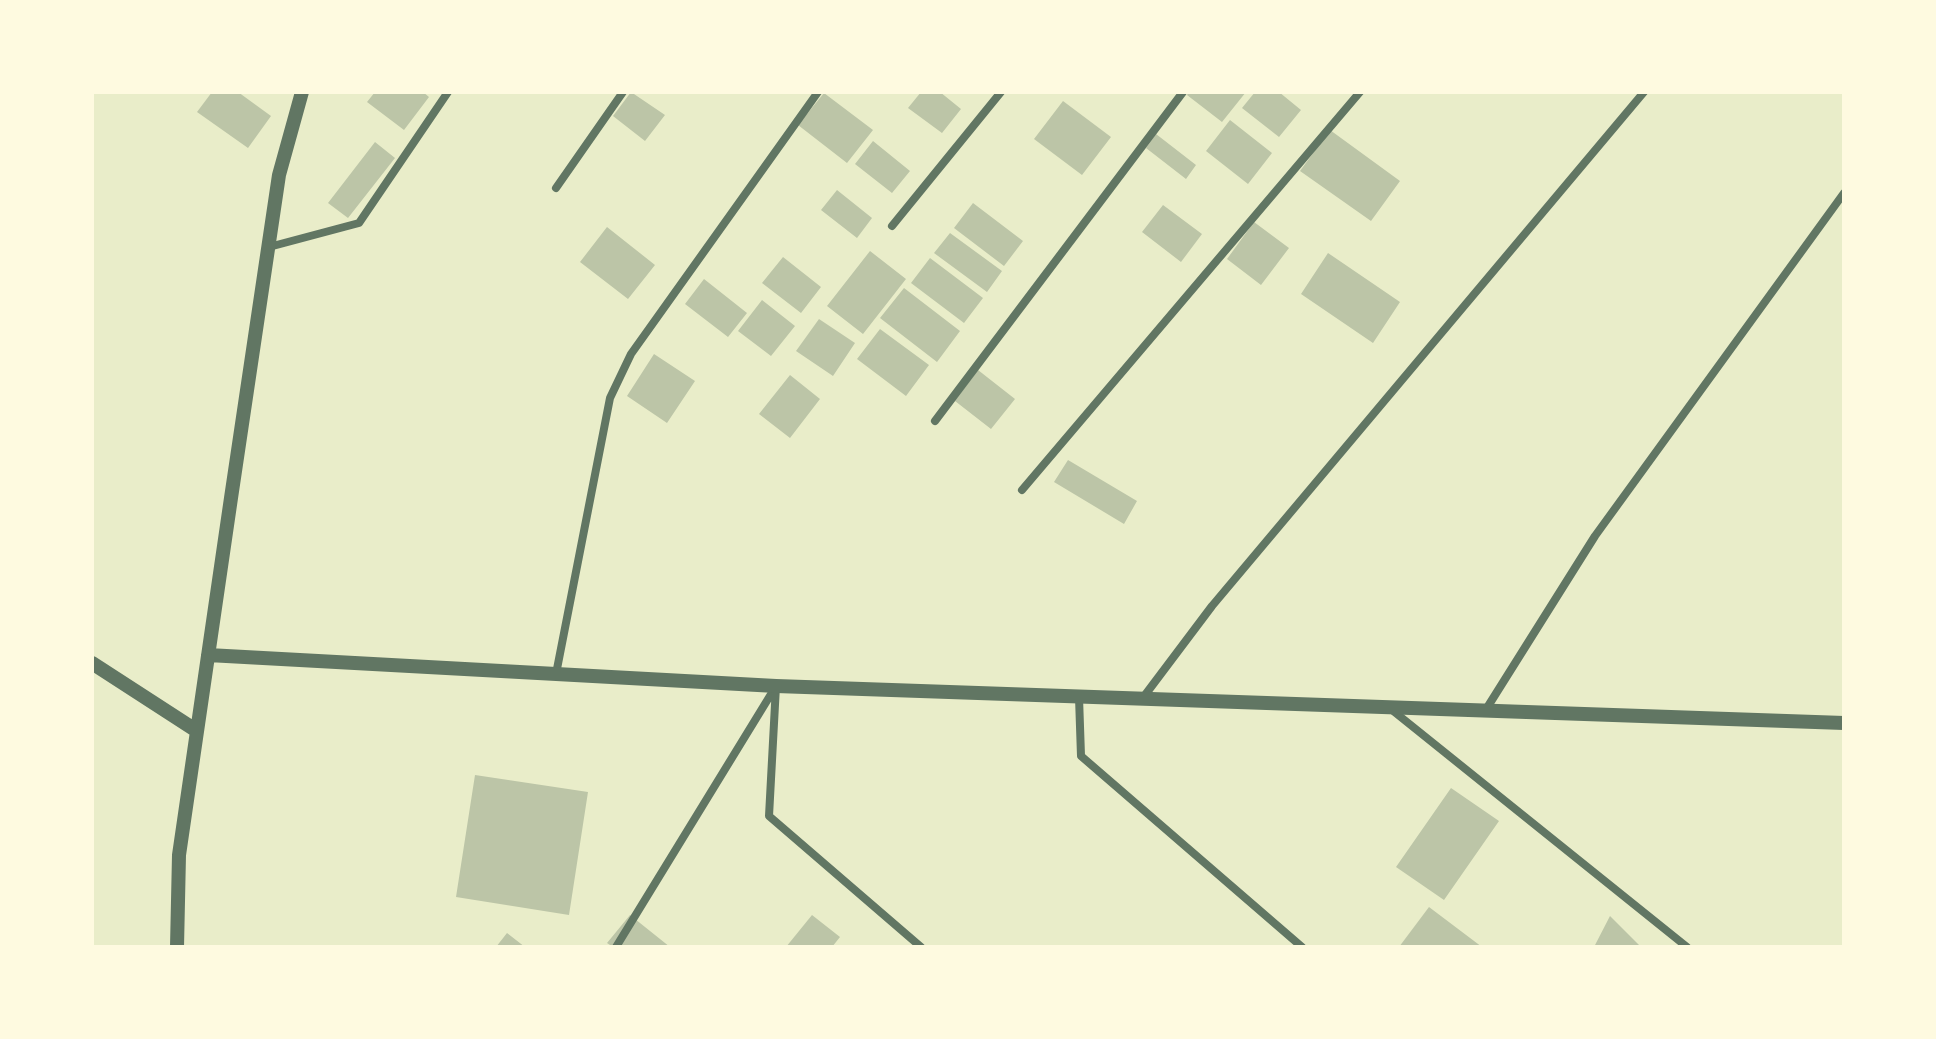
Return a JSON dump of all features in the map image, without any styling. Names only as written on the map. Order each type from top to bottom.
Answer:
[{"type":"street","points":[[177,947],[179,855],[208,655],[279,175],[302,92]]},
{"type":"street","points":[[268,247],[359,223],[448,92]]},
{"type":"street","points":[[556,188],[623,92]]},
{"type":"street","points":[[556,674],[610,398],[631,354],[818,92]]},
{"type":"street","points":[[892,226],[1001,92]]},
{"type":"street","points":[[935,421],[1183,92]]},
{"type":"street","points":[[1022,490],[1360,92]]},
{"type":"street","points":[[1142,700],[1212,606],[1644,92]]},
{"type":"street","points":[[1485,712],[1595,536],[1844,193]]},
{"type":"street","points":[[208,655],[776,686],[1844,723]]},
{"type":"street","points":[[92,663],[197,731]]},
{"type":"street","points":[[616,947],[776,686]]},
{"type":"street","points":[[776,686],[769,816],[921,947]]},
{"type":"street","points":[[1079,697],[1081,756],[1302,947]]},
{"type":"street","points":[[1392,709],[1687,947]]},
{"type":"building","points":[[212,92],[238,92],[271,116],[248,148],[197,112]]},
{"type":"building","points":[[375,92],[423,92],[429,97],[404,130],[367,102]]},
{"type":"building","points":[[631,92],[665,115],[645,141],[613,116]]},
{"type":"building","points":[[921,92],[940,92],[961,109],[942,133],[908,108]]},
{"type":"building","points":[[1189,92],[1246,92],[1222,122],[1187,95]]},
{"type":"building","points":[[1255,92],[1279,92],[1301,110],[1279,137],[1242,108]]},
{"type":"building","points":[[824,93],[873,130],[847,163],[798,125]]},
{"type":"building","points":[[1063,101],[1111,137],[1082,175],[1034,139]]},
{"type":"building","points":[[1230,120],[1272,153],[1248,184],[1206,151]]},
{"type":"building","points":[[1330,130],[1400,181],[1371,221],[1300,171]]},
{"type":"building","points":[[1156,134],[1196,165],[1186,179],[1146,148]]},
{"type":"building","points":[[873,141],[910,171],[892,193],[855,164]]},
{"type":"building","points":[[375,142],[395,158],[348,218],[328,203]]},
{"type":"building","points":[[837,190],[872,218],[857,238],[821,210]]},
{"type":"building","points":[[973,203],[1023,241],[1004,266],[954,228]]},
{"type":"building","points":[[1163,205],[1202,234],[1181,262],[1142,232]]},
{"type":"building","points":[[1254,222],[1289,248],[1261,285],[1227,259]]},
{"type":"building","points":[[607,227],[655,265],[628,299],[580,262]]},
{"type":"building","points":[[950,233],[1002,271],[987,292],[934,253]]},
{"type":"building","points":[[870,251],[906,279],[863,334],[827,306]]},
{"type":"building","points":[[1328,253],[1400,302],[1373,343],[1301,294]]},
{"type":"building","points":[[783,257],[821,287],[801,313],[762,283]]},
{"type":"building","points":[[930,258],[983,298],[964,323],[911,283]]},
{"type":"building","points":[[704,279],[747,313],[728,337],[685,304]]},
{"type":"building","points":[[904,288],[960,331],[937,362],[880,318]]},
{"type":"building","points":[[762,300],[795,326],[771,356],[738,331]]},
{"type":"building","points":[[819,319],[855,343],[833,376],[796,351]]},
{"type":"building","points":[[880,329],[929,365],[906,396],[857,359]]},
{"type":"building","points":[[654,354],[695,381],[667,423],[627,396]]},
{"type":"building","points":[[978,370],[1015,399],[991,429],[955,401]]},
{"type":"building","points":[[790,375],[820,399],[790,438],[759,414]]},
{"type":"building","points":[[1068,460],[1137,501],[1124,524],[1054,482]]},
{"type":"building","points":[[475,775],[588,792],[569,915],[456,897]]},
{"type":"building","points":[[1451,788],[1499,821],[1444,900],[1396,867]]},
{"type":"building","points":[[1429,907],[1482,947],[1399,947]]},
{"type":"building","points":[[630,915],[670,947],[613,947],[607,943]]},
{"type":"building","points":[[812,915],[840,937],[832,947],[786,947]]},
{"type":"building","points":[[1610,916],[1641,947],[1594,947]]},
{"type":"building","points":[[507,933],[525,947],[496,947]]}]
